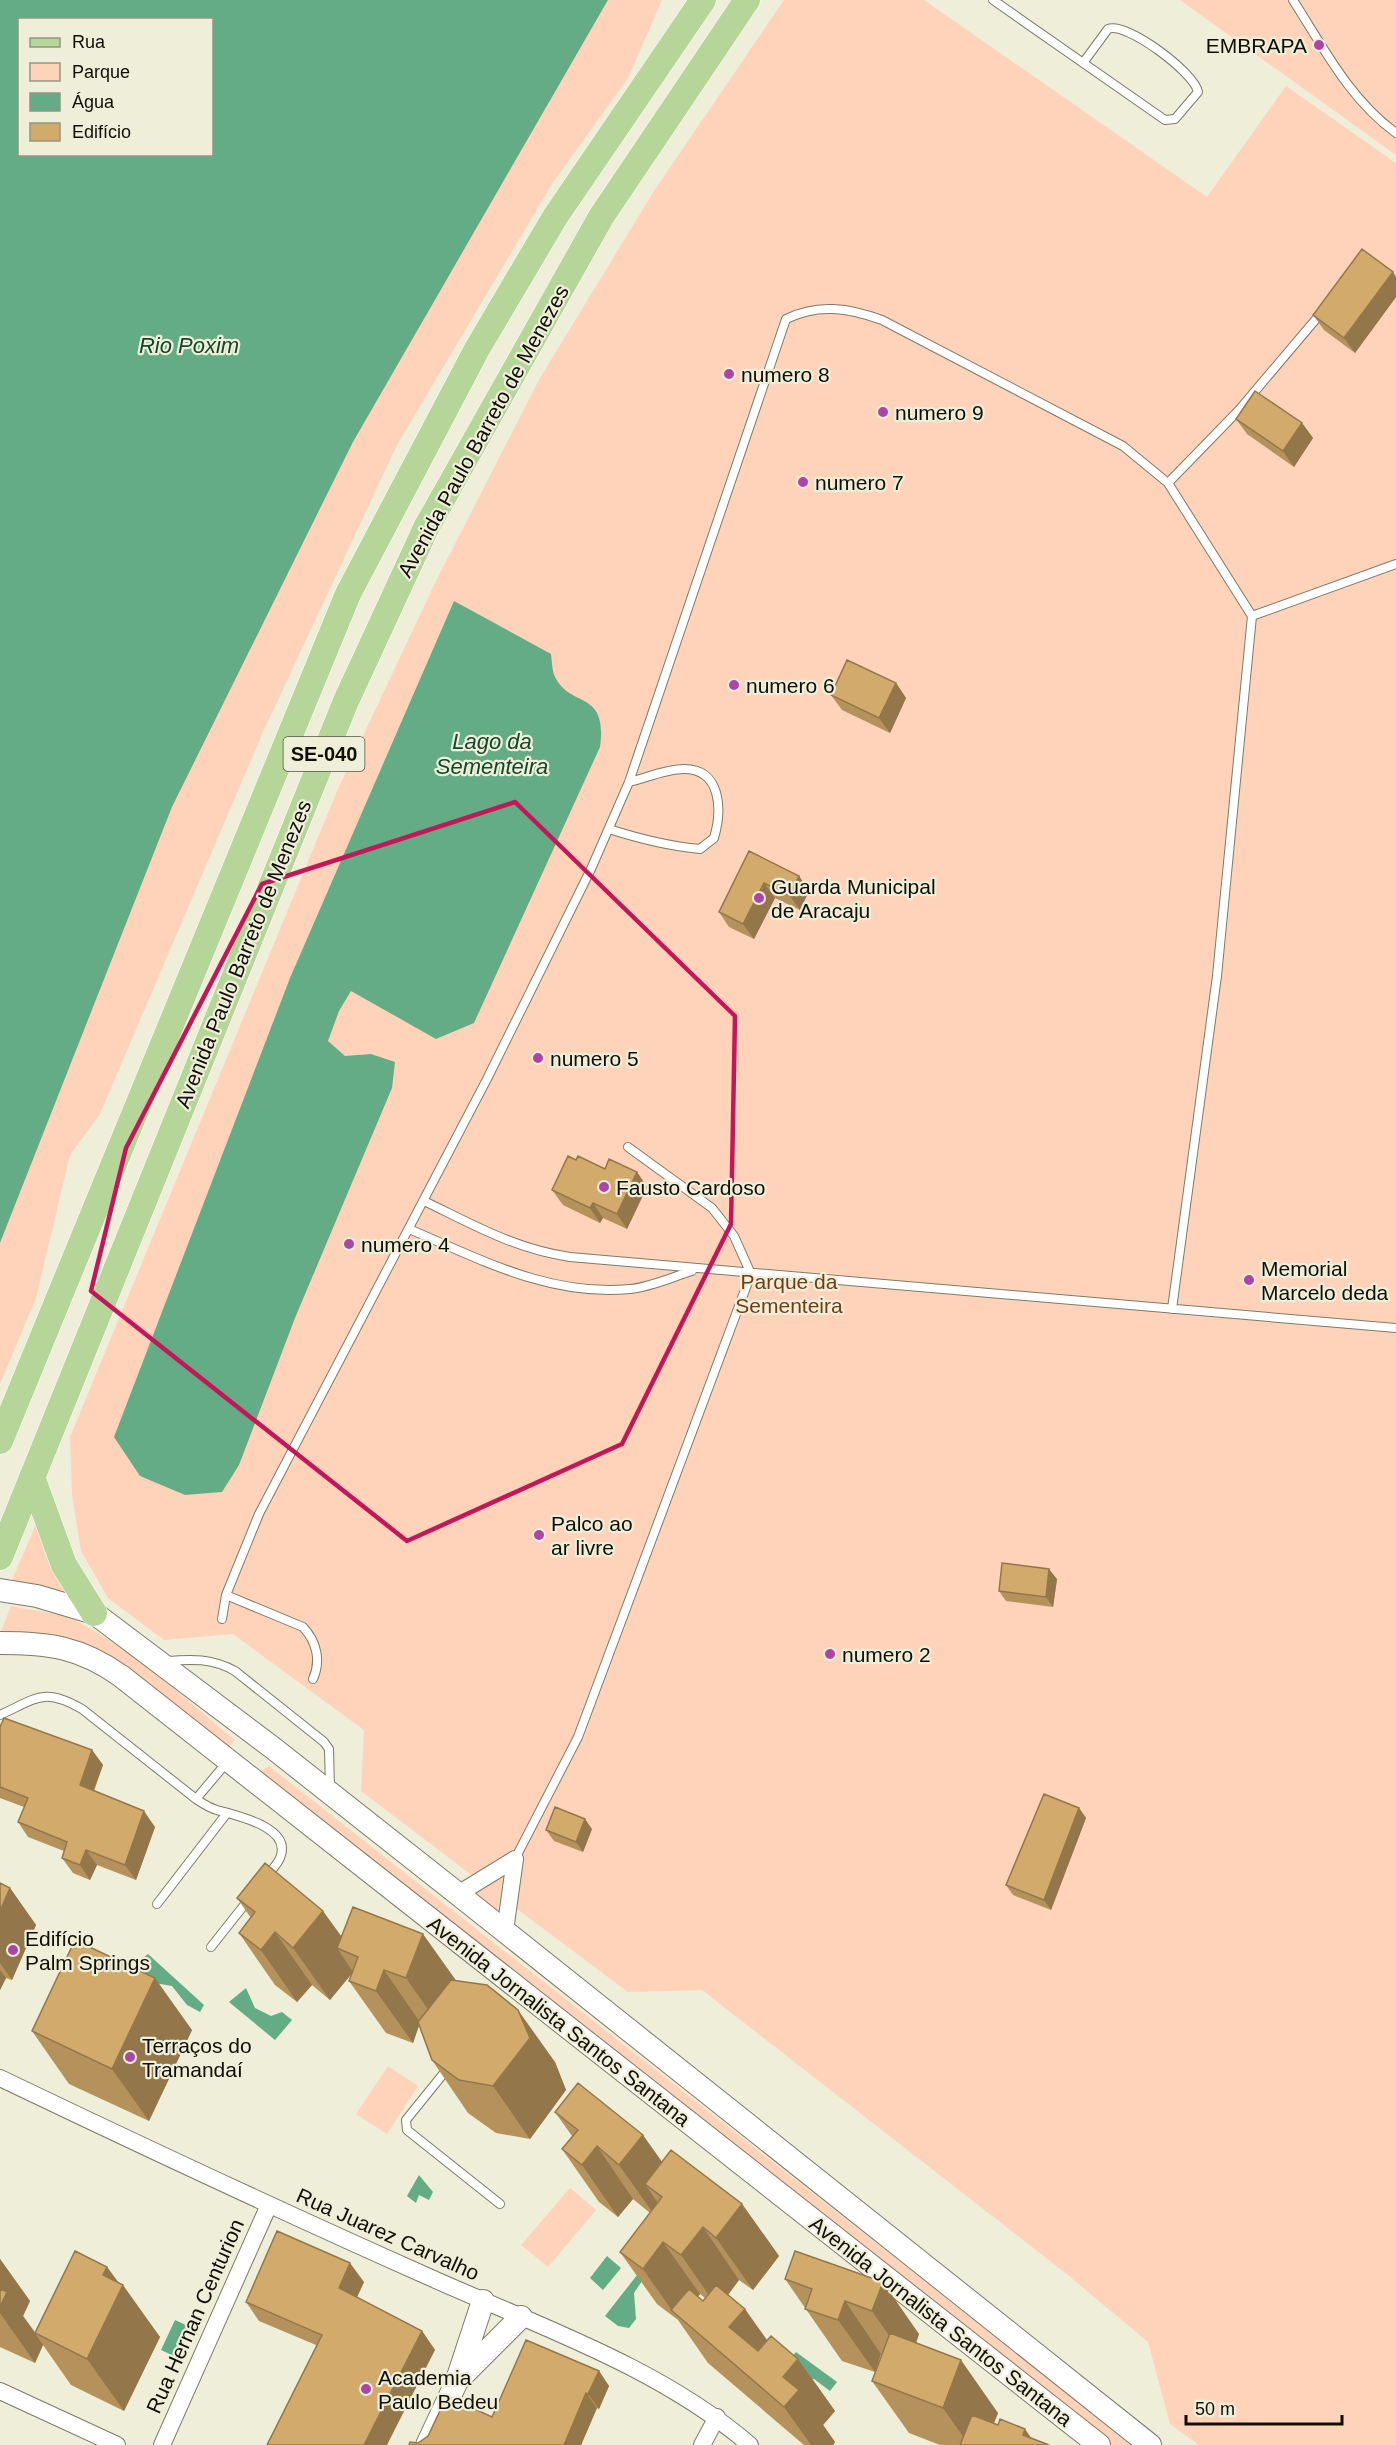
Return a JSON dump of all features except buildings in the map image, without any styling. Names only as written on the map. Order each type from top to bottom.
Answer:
[{"type":"main road","name":"Avenida Paulo Barreto de Menezes","points":[[0,1441],[348,594],[477,350],[555,217],[703,0]]},
{"type":"main road","name":"Avenida Paulo Barreto de Menezes","points":[[0,1557],[346,701],[426,528],[601,217],[747,0]]},
{"type":"main road","points":[[32,1477],[64,1565],[94,1613]]},
{"type":"main road","points":[[0,1590],[37,1596],[94,1613]]},
{"type":"main road","name":"Avenida Jornalista Santos Santana","points":[[94,1613],[273,1748],[1150,2445]]},
{"type":"main road","name":"Avenida Jornalista Santos Santana","points":[[0,1643],[42,1643],[72,1650],[98,1661],[228,1761],[509,1989],[1099,2445]]},
{"type":"main road","points":[[228,1761],[244,1743],[273,1748]]},
{"type":"main road","points":[[427,2445],[456,2383],[483,2301]]},
{"type":"main road","points":[[456,2383],[521,2317]]},
{"type":"street","points":[[458,1894],[516,1859]]},
{"type":"street","points":[[505,1931],[516,1859]]},
{"type":"street","name":"Rua Juarez Carvalho","points":[[0,2078],[269,2205],[521,2317],[642,2374],[717,2417],[750,2445]]},
{"type":"street","name":"Rua Hernan Centurion","points":[[162,2445],[269,2205]]},
{"type":"street","points":[[0,2391],[117,2445]]},
{"type":"street","points":[[702,2445],[717,2417]]},
{"type":"lane","points":[[993,0],[1083,63],[1170,121],[1186,108],[1198,92],[1197,84],[1188,75],[1136,35],[1120,27],[1108,29],[1083,63]]},
{"type":"lane","points":[[1293,0],[1355,95],[1378,120],[1396,133]]},
{"type":"lane","points":[[1168,483],[1239,410],[1330,302]]},
{"type":"lane","points":[[222,1619],[226,1595],[259,1514],[424,1201],[609,829],[629,782],[786,319],[800,312],[823,308],[856,310],[882,320],[1123,446],[1168,483],[1252,616],[1217,976],[1172,1309]]},
{"type":"lane","points":[[1252,616],[1396,564]]},
{"type":"lane","points":[[609,829],[659,844],[700,849],[714,838],[720,809],[718,795],[710,780],[698,771],[677,770],[629,782]]},
{"type":"lane","points":[[516,1859],[578,1737],[751,1274],[734,1236],[712,1208],[628,1147]]},
{"type":"lane","points":[[424,1201],[511,1244],[537,1253],[624,1264],[1396,1328]]},
{"type":"lane","points":[[409,1229],[522,1277],[561,1287],[591,1290],[630,1289],[696,1269]]},
{"type":"lane","points":[[226,1595],[303,1627],[309,1634],[318,1659],[318,1668],[313,1679]]},
{"type":"lane","points":[[158,1661],[206,1659],[221,1663],[235,1671],[324,1742],[329,1749],[330,1794]]},
{"type":"lane","points":[[0,1715],[46,1695],[69,1701],[196,1799],[264,1826],[279,1838],[282,1846],[280,1859],[259,1886]]},
{"type":"lane","points":[[196,1799],[228,1761]]},
{"type":"lane","points":[[157,1904],[227,1813]]},
{"type":"lane","points":[[211,1947],[252,1894]]},
{"type":"lane","points":[[453,2060],[406,2120],[407,2130],[501,2204]]},
{"type":"highlighted area","points":[[515,802],[735,1016],[731,1224],[622,1444],[407,1541],[91,1291],[126,1148],[262,884]]},
{"type":"green space","points":[[608,0],[662,0],[628,78],[552,184],[397,445],[263,732],[100,1114],[70,1155],[36,1298],[0,1384],[0,1243],[172,807],[353,442]]},
{"type":"green space","name":"Parque da Sementeira","points":[[784,0],[924,0],[1207,197],[1286,86],[1396,163],[1396,2445],[1199,2445],[1170,2424],[1148,2342],[1063,2271],[702,1990],[628,1992],[501,1897],[497,1913],[472,1894],[486,1886],[361,1791],[364,1730],[233,1634],[164,1640],[108,1598],[81,1551],[72,1494],[70,1437],[338,789],[436,581],[540,378],[654,191]]},
{"type":"green space","name":"EMBRAPA","points":[[1180,0],[1396,0],[1396,155]]},
{"type":"green space","points":[[40,1515],[72,1597],[12,1580]]},
{"type":"green space","points":[[11,1606],[60,1615],[103,1636],[150,1670],[235,1740],[227,1749],[128,1671],[0,1634]]},
{"type":"green space","points":[[269,1766],[1133,2445],[1109,2445],[260,1772]]},
{"type":"green space","points":[[388,2066],[418,2086],[387,2134],[356,2114]]},
{"type":"green space","points":[[570,2188],[596,2210],[548,2267],[521,2245]]},
{"type":"water","name":"Rio Poxim","points":[[0,0],[608,0],[353,442],[172,807],[0,1243]]},
{"type":"water","name":"Lago da Sementeira","points":[[454,601],[551,654],[554,675],[562,687],[586,702],[599,716],[600,747],[474,1023],[436,1039],[351,991],[339,1011],[328,1041],[345,1056],[371,1054],[395,1062],[392,1088],[295,1318],[239,1465],[222,1492],[185,1495],[140,1476],[114,1437],[290,978]]},
{"type":"water","points":[[148,1954],[204,2005],[200,2012],[187,2005],[172,1986],[149,1982],[139,1961]]},
{"type":"water","points":[[246,1988],[255,2008],[271,2016],[282,2012],[292,2020],[275,2040],[229,2002]]},
{"type":"water","points":[[419,2175],[433,2192],[429,2200],[419,2195],[416,2203],[407,2196]]},
{"type":"water","points":[[607,2256],[621,2268],[603,2290],[590,2278]]},
{"type":"water","points":[[641,2270],[646,2275],[634,2293],[636,2319],[629,2328],[618,2326],[605,2316]]},
{"type":"water","points":[[175,2320],[188,2326],[174,2356],[161,2350]]},
{"type":"water","points":[[796,2352],[837,2382],[830,2391],[814,2379],[797,2380],[775,2375]]},
{"type":"place","name":"EMBRAPA","points":[[1319,45]]},
{"type":"place","name":"numero 8","points":[[729,374]]},
{"type":"place","name":"numero 9","points":[[883,412]]},
{"type":"place","name":"numero 7","points":[[803,482]]},
{"type":"place","name":"numero 6","points":[[734,685]]},
{"type":"place","name":"Guarda Municipal de Aracaju","points":[[759,898]]},
{"type":"place","name":"numero 5","points":[[538,1058]]},
{"type":"place","name":"Fausto Cardoso","points":[[604,1187]]},
{"type":"place","name":"numero 4","points":[[349,1244]]},
{"type":"place","name":"Memorial Marcelo deda","points":[[1249,1280]]},
{"type":"place","name":"Palco ao ar livre","points":[[539,1535]]},
{"type":"place","name":"numero 2","points":[[830,1654]]},
{"type":"place","name":"Edifício Palm Springs","points":[[13,1950]]},
{"type":"place","name":"Terraços do Tramandaí","points":[[130,2057]]},
{"type":"place","name":"Academia Paulo Bedeu","points":[[366,2389]]}]
